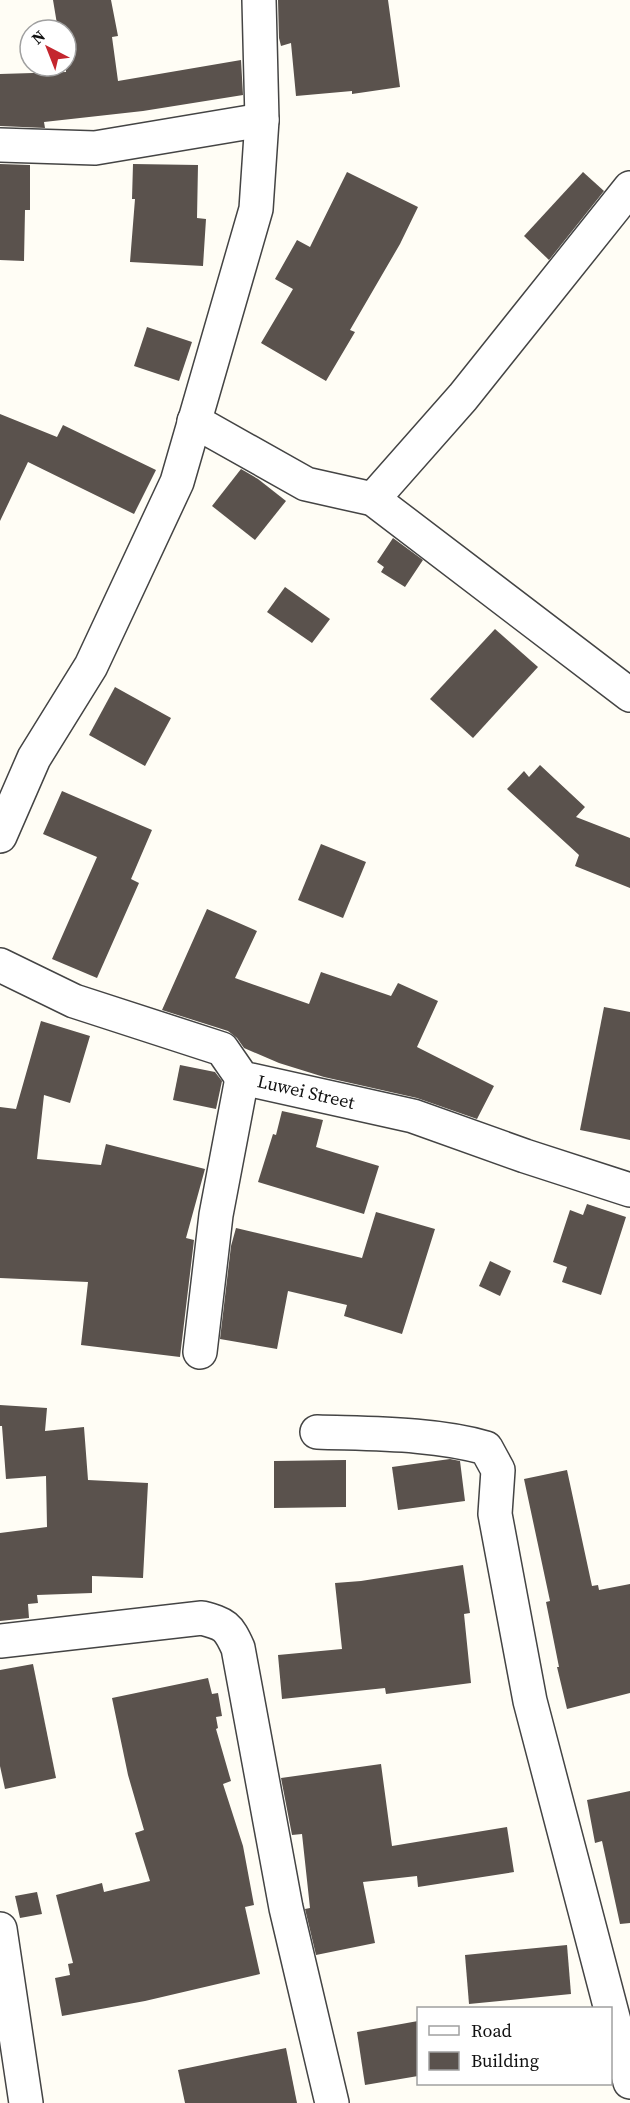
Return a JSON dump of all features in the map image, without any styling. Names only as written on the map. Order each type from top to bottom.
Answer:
[{"type":"street","points":[[0,836],[34,758],[91,666],[177,482],[256,209],[262,120],[259,0]]},
{"type":"street","points":[[0,146],[95,148],[262,120]]},
{"type":"street","points":[[373,500],[463,397],[630,188]]},
{"type":"street","points":[[194,421],[306,484],[373,500],[630,695]]},
{"type":"street","name":"Luwei Street","points":[[0,965],[74,1001],[222,1049],[242,1078],[413,1116],[630,1190]]},
{"type":"street","points":[[200,1352],[216,1215],[242,1078]]},
{"type":"street","points":[[317,1432],[389,1434],[466,1442],[486,1448],[498,1470],[495,1514],[530,1701],[610,2007]]},
{"type":"street","points":[[0,1641],[202,1618],[222,1623],[231,1634],[238,1648],[286,1908],[332,2103]]},
{"type":"street","points":[[0,1929],[26,2103]]},
{"type":"street","points":[[612,2013],[630,2082]]},
{"type":"building","points":[[53,0],[111,0],[118,36],[112,37],[118,81],[241,60],[243,95],[143,111],[44,122],[45,128],[0,126],[0,74],[18,73],[18,78],[78,78],[78,18],[56,18]]},
{"type":"building","points":[[278,0],[388,0],[400,87],[352,94],[352,91],[296,96],[291,43],[281,46],[279,38]]},
{"type":"building","points":[[0,164],[30,165],[30,210],[25,210],[24,261],[0,260]]},
{"type":"building","points":[[133,164],[198,165],[197,218],[206,219],[203,266],[130,262],[135,199],[132,199]]},
{"type":"building","points":[[347,172],[418,207],[400,244],[350,330],[355,332],[326,381],[261,343],[293,289],[275,279],[297,240],[310,247]]},
{"type":"building","points":[[583,172],[604,191],[549,260],[524,236]]},
{"type":"building","points":[[147,327],[192,342],[179,381],[134,366]]},
{"type":"building","points":[[0,414],[57,437],[63,425],[156,470],[134,514],[28,462],[0,521]]},
{"type":"building","points":[[241,469],[286,501],[255,540],[212,506]]},
{"type":"building","points":[[393,538],[423,560],[405,587],[381,572],[384,567],[377,562]]},
{"type":"building","points":[[285,587],[330,619],[312,643],[267,612]]},
{"type":"building","points":[[495,629],[538,667],[473,738],[430,699]]},
{"type":"building","points":[[115,687],[171,718],[145,766],[89,735]]},
{"type":"building","points":[[540,765],[585,807],[576,817],[630,838],[630,888],[575,866],[579,855],[507,789],[524,771],[529,777]]},
{"type":"building","points":[[62,791],[152,830],[131,879],[139,883],[97,978],[52,959],[97,857],[43,834]]},
{"type":"building","points":[[321,844],[366,862],[343,918],[298,900]]},
{"type":"building","points":[[207,909],[257,931],[235,978],[309,1004],[321,972],[391,996],[398,983],[438,1001],[417,1047],[494,1086],[477,1119],[417,1098],[324,1077],[279,1063],[244,1048],[228,1031],[162,1010]]},
{"type":"building","points":[[604,1007],[630,1012],[630,1140],[580,1130]]},
{"type":"building","points":[[41,1021],[90,1036],[70,1103],[44,1095],[37,1159],[101,1165],[106,1144],[205,1169],[186,1238],[194,1240],[180,1357],[81,1345],[88,1282],[0,1278],[0,1107],[16,1109]]},
{"type":"building","points":[[180,1065],[215,1072],[222,1081],[216,1109],[173,1100]]},
{"type":"building","points":[[282,1111],[323,1120],[316,1147],[379,1166],[364,1214],[258,1182],[273,1134],[276,1135]]},
{"type":"building","points":[[587,1204],[626,1217],[601,1295],[562,1282],[567,1267],[553,1262],[570,1210],[583,1215]]},
{"type":"building","points":[[376,1212],[435,1229],[402,1334],[344,1316],[347,1305],[288,1291],[277,1349],[220,1339],[231,1246],[236,1228],[362,1258]]},
{"type":"building","points":[[490,1261],[511,1271],[500,1296],[479,1286]]},
{"type":"building","points":[[0,1405],[47,1408],[45,1431],[84,1427],[88,1480],[148,1483],[143,1578],[92,1576],[92,1593],[37,1595],[38,1603],[28,1604],[29,1618],[0,1621],[0,1533],[47,1527],[46,1476],[6,1479]]},
{"type":"building","points":[[450,1459],[460,1461],[465,1501],[398,1510],[392,1467]]},
{"type":"building","points":[[346,1460],[346,1507],[274,1508],[274,1461]]},
{"type":"building","points":[[567,1470],[592,1586],[598,1585],[599,1590],[630,1584],[630,1693],[567,1709],[546,1602],[550,1601],[524,1479]]},
{"type":"building","points":[[463,1565],[470,1613],[464,1614],[471,1683],[386,1694],[385,1688],[282,1699],[278,1655],[342,1649],[335,1583]]},
{"type":"building","points":[[33,1664],[56,1778],[5,1789],[0,1766],[0,1670]]},
{"type":"building","points":[[208,1678],[212,1694],[218,1693],[222,1716],[216,1717],[218,1728],[216,1729],[231,1781],[223,1784],[243,1846],[254,1905],[245,1907],[260,1974],[145,2001],[62,2016],[55,1978],[70,1975],[68,1964],[73,1963],[56,1895],[102,1883],[104,1892],[150,1881],[135,1833],[144,1830],[128,1775],[112,1698]]},
{"type":"building","points":[[381,1764],[392,1846],[507,1827],[514,1872],[418,1887],[417,1876],[363,1882],[375,1943],[316,1955],[305,1909],[310,1908],[302,1834],[292,1835],[281,1778]]},
{"type":"building","points":[[630,1791],[630,1923],[620,1924],[602,1841],[595,1843],[587,1800]]},
{"type":"building","points":[[37,1892],[42,1914],[20,1918],[15,1896]]},
{"type":"building","points":[[567,1945],[571,1994],[469,2004],[465,1955]]},
{"type":"building","points":[[417,2021],[417,2076],[365,2085],[357,2032]]},
{"type":"building","points":[[286,2048],[297,2103],[185,2103],[178,2070]]}]
